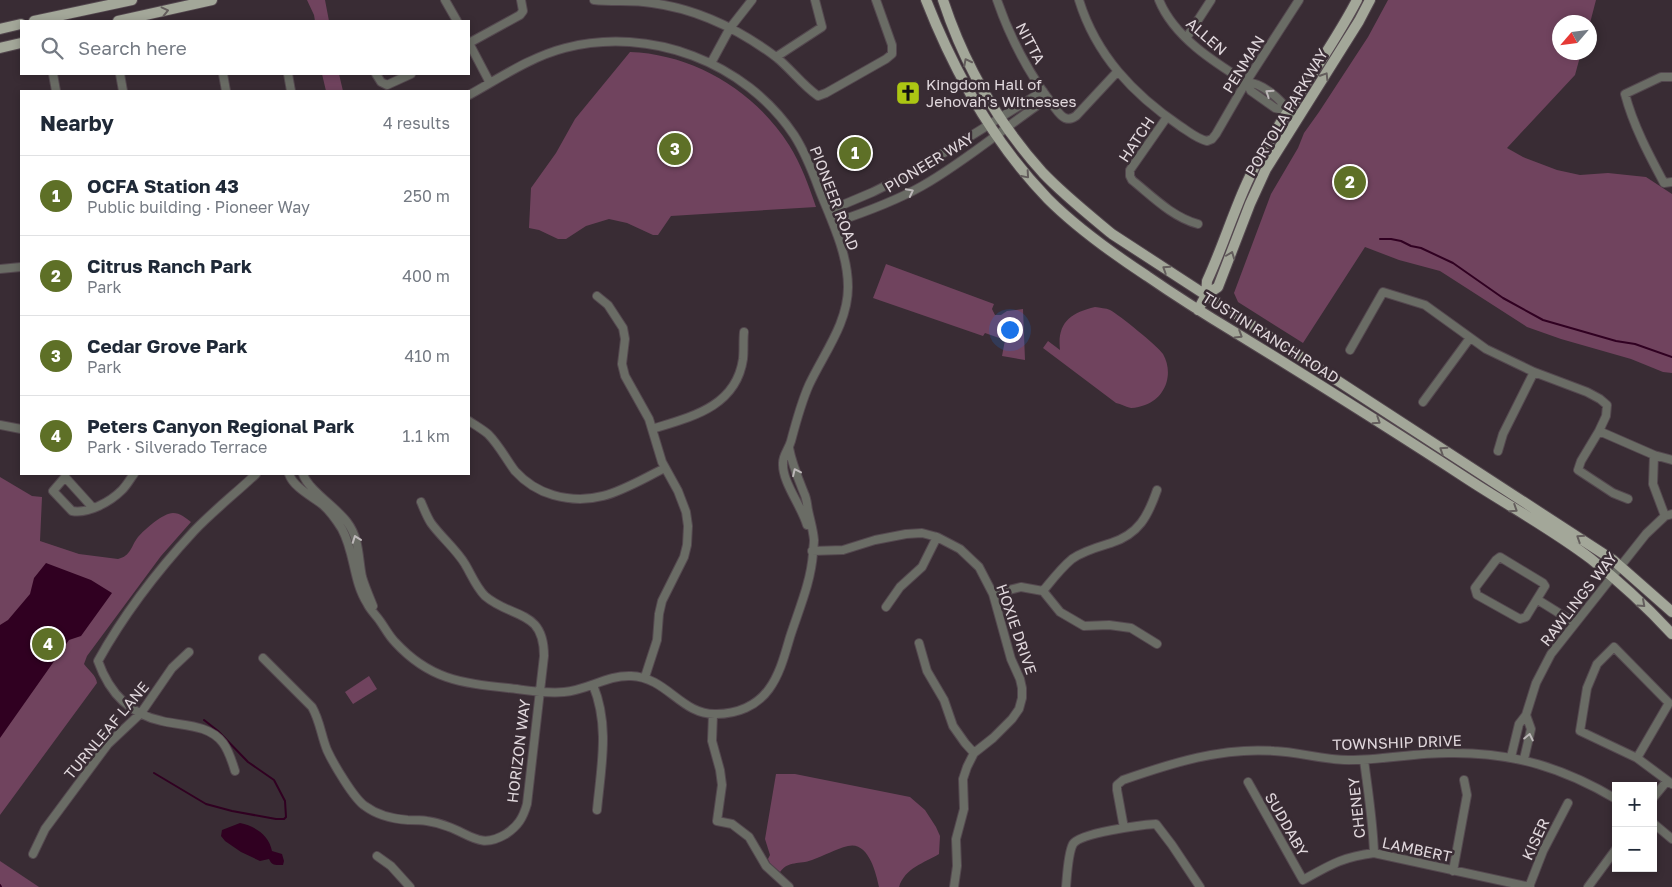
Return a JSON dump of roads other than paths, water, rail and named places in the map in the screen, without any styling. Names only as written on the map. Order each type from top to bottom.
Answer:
[{"type":"main road","points":[[39,20],[132,0]]},
{"type":"main road","points":[[122,20],[212,0]]},
{"type":"main road","name":"TUSTIN RANCH ROAD","points":[[926,0],[939,34],[968,93],[996,137],[1049,200],[1073,222],[1110,252],[1198,310],[1348,402],[1590,559],[1652,613],[1672,634]]},
{"type":"main road","name":"TUSTIN RANCH ROAD","points":[[943,0],[961,49],[978,82],[1001,119],[1044,174],[1072,201],[1112,234],[1620,566],[1672,612]]},
{"type":"main road","name":"PORTOLA PARKWAY","points":[[1198,310],[1206,295],[1207,281],[1245,188],[1260,157],[1345,23],[1357,0]]},
{"type":"main road","name":"PORTOLA PARKWAY","points":[[1206,295],[1218,287],[1250,204],[1266,169],[1370,0]]},
{"type":"main road","points":[[0,29],[20,24]]},
{"type":"main road","points":[[0,48],[20,43]]},
{"type":"street","points":[[446,0],[456,20]]},
{"type":"street","points":[[470,42],[516,18],[523,11],[521,0]]},
{"type":"street","points":[[594,0],[650,3],[673,7],[730,28],[776,57],[809,90],[818,96],[826,94],[892,54],[892,44],[876,0]]},
{"type":"street","points":[[711,63],[730,28],[752,0]]},
{"type":"street","points":[[776,57],[822,27],[815,0]]},
{"type":"street","name":"NITTA","points":[[997,0],[1012,40],[1023,62],[1063,117],[1067,119],[1076,116],[1117,72]]},
{"type":"street","points":[[1079,0],[1085,21],[1105,57],[1117,72],[1167,117]]},
{"type":"street","name":"ALLEN","points":[[1159,0],[1169,19],[1218,64],[1246,82],[1250,90],[1277,109],[1288,111],[1299,117]]},
{"type":"street","points":[[1187,37],[1211,0]]},
{"type":"street","name":"PENMAN","points":[[1167,117],[1198,138],[1210,141],[1299,0]]},
{"type":"street","name":"PIONEER ROAD","points":[[470,94],[528,62],[565,48],[593,43],[616,42],[656,45],[711,63],[724,70],[754,92],[772,108],[787,126],[808,159],[833,223],[846,269],[848,287],[847,302],[837,330],[809,386],[782,464],[784,473],[807,523],[812,551]]},
{"type":"street","points":[[470,45],[490,83]]},
{"type":"street","points":[[53,75],[56,90]]},
{"type":"street","points":[[120,75],[124,90]]},
{"type":"street","points":[[223,75],[226,90]]},
{"type":"street","points":[[288,75],[291,90]]},
{"type":"street","points":[[377,75],[381,82],[390,85],[409,75]]},
{"type":"street","points":[[1672,77],[1661,77],[1625,94],[1650,158],[1664,183],[1672,182]]},
{"type":"street","name":"PIONEER WAY","points":[[828,210],[898,181],[1001,119],[1046,95]]},
{"type":"street","name":"PIONEER WAY","points":[[833,223],[883,205],[920,187],[958,164],[996,137],[1046,95]]},
{"type":"street","name":"HATCH","points":[[1167,117],[1130,170],[1130,176],[1132,180],[1176,215],[1186,221],[1198,224]]},
{"type":"street","points":[[0,269],[20,266]]},
{"type":"street","points":[[1350,350],[1383,292],[1425,304],[1493,353],[1534,372],[1587,392],[1607,405],[1606,416],[1578,470],[1613,493],[1628,500]]},
{"type":"street","points":[[597,296],[608,305],[623,328],[625,339],[622,364],[624,376],[641,404],[652,429],[665,468],[678,491],[686,512],[688,526],[684,557],[662,601],[658,614],[657,640],[645,677]]},
{"type":"street","points":[[652,429],[700,413],[712,407],[727,394],[738,376],[743,359],[744,332]]},
{"type":"street","points":[[1423,402],[1470,338]]},
{"type":"street","points":[[1498,451],[1503,434],[1534,372]]},
{"type":"street","points":[[470,422],[488,434],[515,471],[527,482],[544,492],[564,498],[580,500],[600,498],[619,491],[665,468]]},
{"type":"street","points":[[0,425],[20,429]]},
{"type":"street","points":[[1599,431],[1654,455],[1672,460]]},
{"type":"street","points":[[290,475],[292,480],[313,499],[328,509],[342,529],[348,543],[359,588],[367,604],[393,640],[422,666],[434,674],[465,683],[564,692],[622,676],[645,677],[663,686],[682,703],[693,709],[713,714],[729,713],[744,709],[759,700],[770,689],[778,673],[805,593],[811,569],[814,543],[805,494],[791,462],[789,448]]},
{"type":"street","points":[[1654,455],[1653,484],[1669,515]]},
{"type":"street","points":[[93,508],[66,477],[52,491],[72,511],[77,512],[93,508],[108,500],[122,490],[133,475]]},
{"type":"street","points":[[235,771],[222,741],[211,733],[198,727],[162,721],[141,713],[122,702],[110,688],[98,661],[112,635],[169,560],[195,530],[255,475]]},
{"type":"street","points":[[304,475],[304,478],[320,496],[338,511],[354,533],[359,548],[362,577],[379,619]]},
{"type":"street","points":[[1043,591],[1056,574],[1072,559],[1093,548],[1114,542],[1135,531],[1149,513],[1157,490]]},
{"type":"street","name":"HORIZON WAY","points":[[263,658],[312,706],[318,717],[326,748],[364,806],[394,819],[426,820],[450,827],[473,839],[485,841],[500,837],[520,822],[527,804],[544,643],[536,625],[522,614],[510,610],[485,596],[464,563],[430,521],[421,502]]},
{"type":"street","name":"RAWLINGS WAY","points":[[1511,756],[1519,724],[1526,715],[1536,684],[1551,654],[1646,534],[1669,515]]},
{"type":"street","name":"HOXIE DRIVE","points":[[812,551],[843,550],[875,540],[922,533],[937,537],[960,549],[979,567],[993,594],[1011,659],[1020,679],[1022,698],[1019,709],[1012,719],[974,753],[967,767],[963,779],[964,809],[956,840],[957,866],[954,887]]},
{"type":"street","points":[[886,607],[900,587],[922,567],[937,537]]},
{"type":"street","points":[[1500,557],[1543,583],[1545,586],[1544,591],[1538,600],[1526,617],[1520,619],[1477,595],[1475,588],[1500,557]]},
{"type":"street","points":[[993,594],[1021,587],[1043,591],[1060,612],[1084,626],[1109,625],[1131,628],[1156,644]]},
{"type":"street","points":[[1538,600],[1575,623]]},
{"type":"street","points":[[919,643],[927,671],[944,700],[953,726],[974,753]]},
{"type":"street","points":[[1637,758],[1669,703],[1614,647],[1597,664],[1587,688],[1580,731],[1637,758],[1670,782],[1657,794]]},
{"type":"street","name":"TURNLEAF LANE","points":[[33,854],[45,829],[104,750],[141,713],[172,668],[189,652]]},
{"type":"street","points":[[593,685],[602,709],[604,740],[596,810]]},
{"type":"street","points":[[713,714],[712,741],[722,784],[717,821],[732,824],[749,837],[766,866],[789,887]]},
{"type":"street","name":"RAWLINGS WAY","points":[[1524,759],[1531,729],[1526,715]]},
{"type":"street","name":"TOWNSHIP DRIVE","points":[[1124,828],[1117,785],[1130,778],[1194,758],[1233,751],[1276,751],[1342,760],[1364,760],[1455,752],[1511,756],[1554,769],[1600,789],[1612,796]]},
{"type":"street","name":"CHENEY","points":[[1364,760],[1373,826],[1374,854]]},
{"type":"street","points":[[1453,871],[1467,795],[1464,780]]},
{"type":"street","name":"SUDDABY","points":[[1248,782],[1303,880]]},
{"type":"street","name":"KISER","points":[[1530,887],[1543,851],[1568,803]]},
{"type":"street","points":[[1066,887],[1072,846],[1077,839],[1124,828],[1156,824],[1200,887]]},
{"type":"street","points":[[1657,827],[1672,840]]},
{"type":"street","name":"LAMBERT","points":[[1303,880],[1339,860],[1356,855],[1374,854],[1530,887]]},
{"type":"street","points":[[1588,887],[1612,854]]},
{"type":"street","points":[[378,856],[410,887]]},
{"type":"waterway","points":[[1380,239],[1401,241],[1453,263],[1503,298],[1543,320],[1616,341],[1635,344],[1672,357]]},
{"type":"waterway","points":[[154,773],[206,804],[276,819],[284,819],[286,817],[285,801],[274,780],[248,762],[218,731],[204,720]]},
{"type":"place","name":"Kingdom Hall of Jehovah's Witnesses","points":[[908,93]]},
{"type":"place","name":"Cedar Grove Park","points":[[675,149]]},
{"type":"place","name":"OCFA Station 43","points":[[855,153]]},
{"type":"place","name":"Citrus Ranch Park","points":[[1350,182]]},
{"type":"place","name":"Peters Canyon Regional Park","points":[[48,644]]}]
